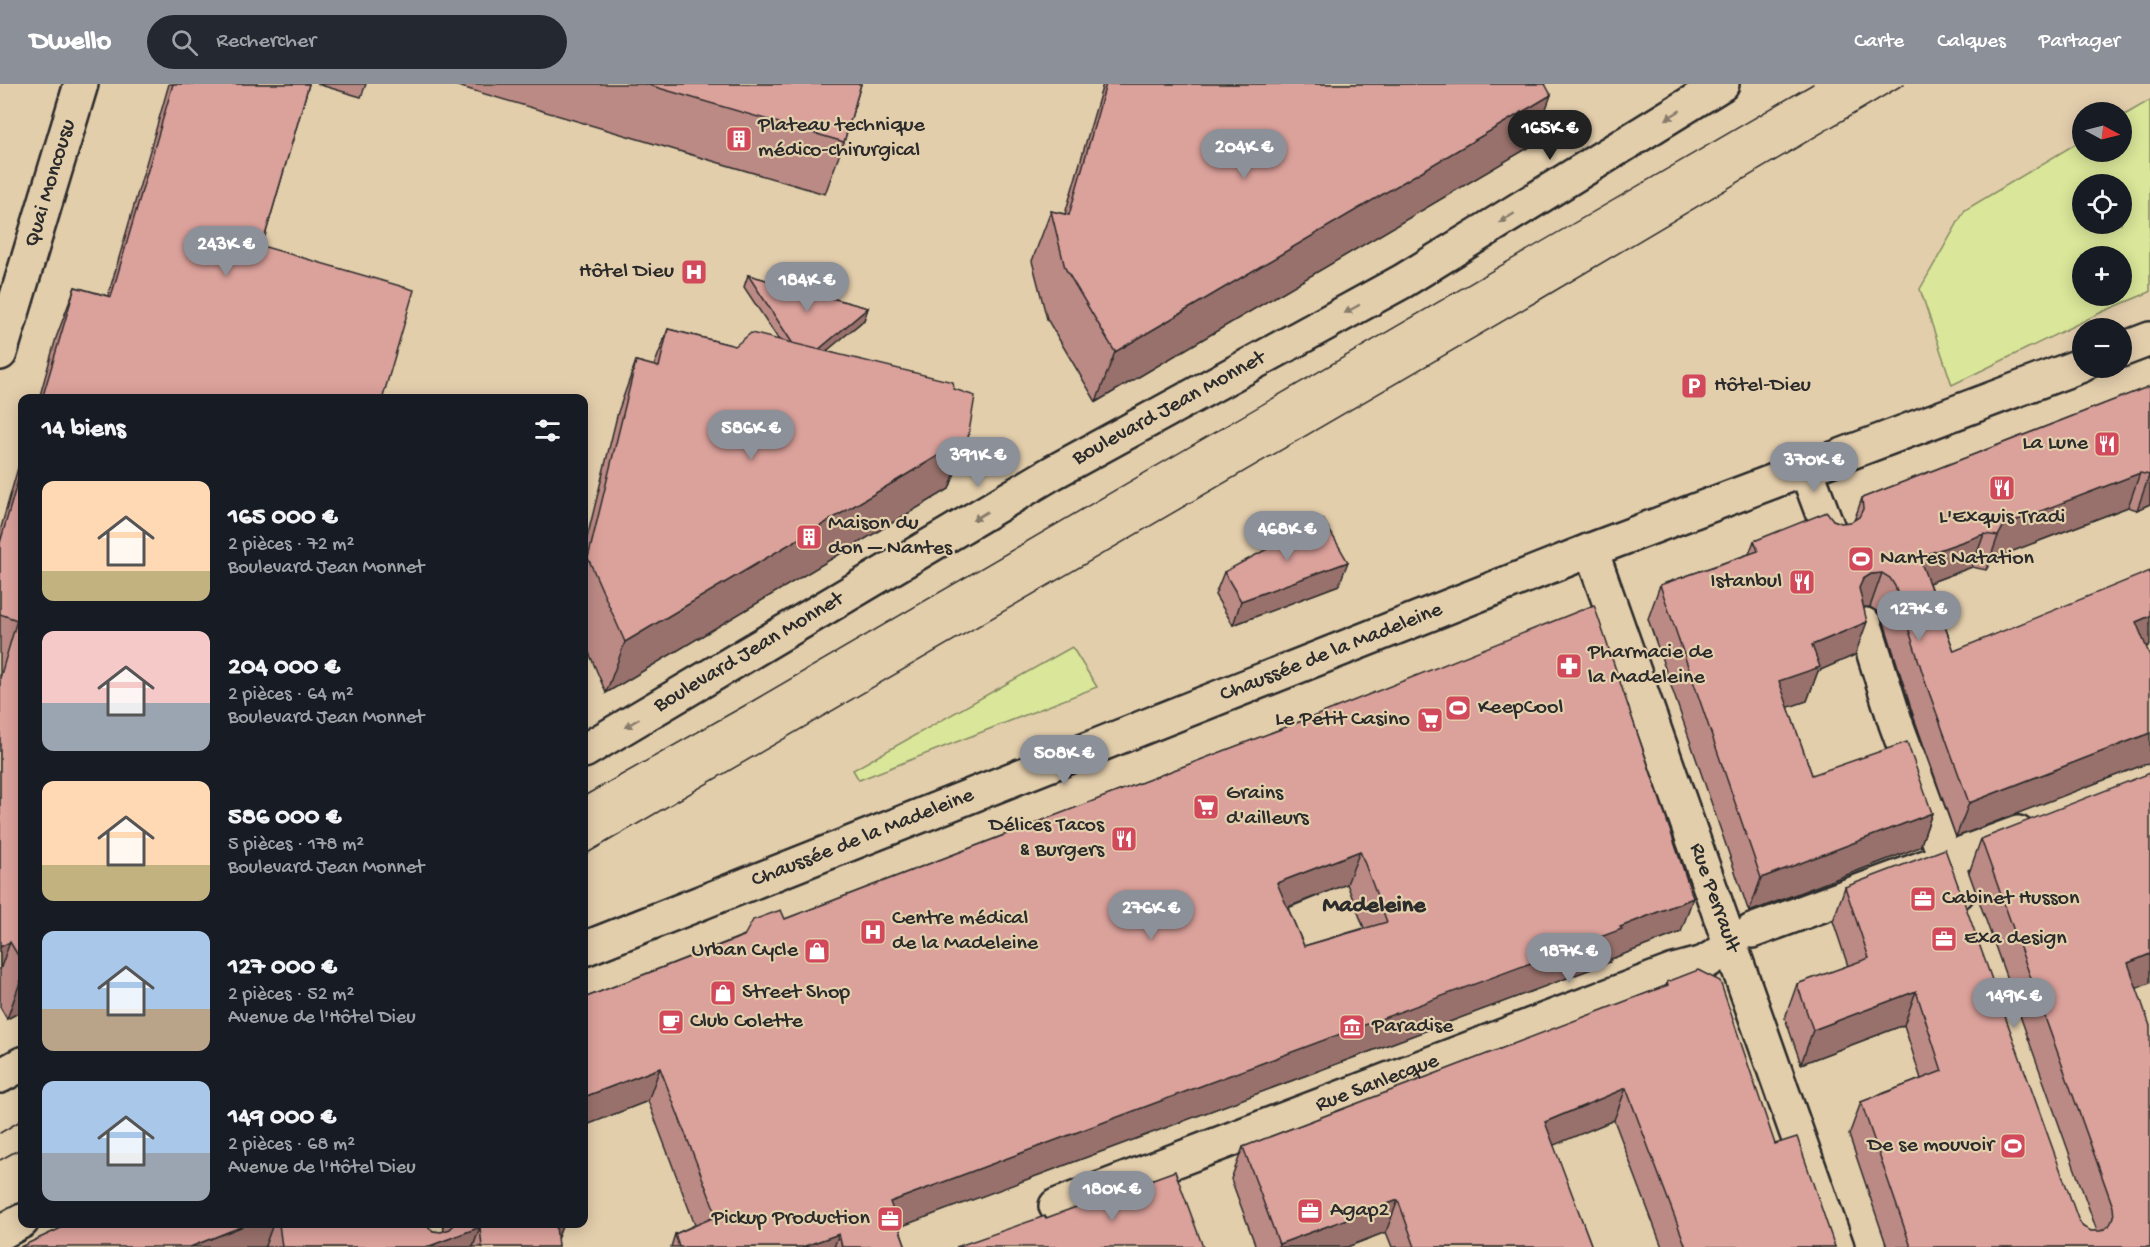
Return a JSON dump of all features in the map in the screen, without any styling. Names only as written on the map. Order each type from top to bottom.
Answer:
[{"type":"main road","name":"Quai Moncousu","points":[[0,353],[81,84]]},
{"type":"main road","name":"Boulevard Jean Monnet","points":[[588,749],[1052,473],[1403,281],[1722,84]]},
{"type":"main road","points":[[2132,346],[2150,339]]},
{"type":"main road","name":"Chaussée de la Madeleine","points":[[588,947],[1591,550],[2072,369]]},
{"type":"main road","points":[[1806,469],[1833,539]]},
{"type":"main road","name":"Rue Perrault","points":[[1591,550],[1741,939],[1837,1247]]},
{"type":"main road","points":[[1865,625],[1896,724],[1966,916]]},
{"type":"main road","name":"Rue Sanlecque","points":[[1056,1206],[1674,971],[1704,963],[1741,939],[1926,865],[1947,861],[2043,824]]},
{"type":"main road","points":[[0,1233],[18,1223]]},
{"type":"green space","points":[[2150,100],[2150,292],[2132,300],[2132,246],[2072,246],[2072,306],[2116,306],[2090,318],[2072,318],[2072,327],[1952,385],[1920,289],[1965,210],[2072,146],[2072,162],[2132,162],[2132,111]]},
{"type":"green space","points":[[1072,647],[1097,687],[859,780],[853,770]]},
{"type":"building","points":[[173,84],[309,84],[262,246],[414,290],[384,394],[43,394],[75,287],[111,297]]},
{"type":"building","points":[[645,84],[861,84],[844,142]]},
{"type":"building","points":[[1106,84],[1545,84],[1551,95],[1115,352],[1065,268],[1051,211],[1069,215]]},
{"type":"building","points":[[748,275],[868,308],[818,350],[793,344]]},
{"type":"building","name":"Maison du don – Nantes","points":[[668,329],[735,346],[751,333],[953,382],[954,389],[975,396],[968,438],[625,642],[588,558],[636,361],[659,367]]},
{"type":"building","points":[[2150,386],[2150,475],[2140,473],[2004,525],[1998,536],[1984,534],[1919,557],[1954,651],[2150,571],[2150,616],[2136,622],[2150,656],[2150,733],[1969,803],[1926,684],[1895,586],[1890,578],[1882,573],[1871,574],[1863,579],[1859,588],[1867,622],[1812,645],[1820,667],[1779,681],[1812,775],[1907,742],[1932,813],[1761,878],[1660,585],[1758,551],[1754,541],[1827,512],[1833,520],[1841,523],[1851,522],[1859,517],[1863,509],[1862,498]]},
{"type":"building","points":[[18,480],[18,955],[10,942],[0,947],[0,678],[17,620],[0,614],[0,543]]},
{"type":"building","points":[[1323,519],[1348,562],[1241,601],[1224,572]]},
{"type":"building","points":[[1594,605],[1693,898],[1620,927],[1622,929],[890,1202],[906,1247],[842,1247],[839,1234],[802,1247],[679,1247],[675,1234],[717,1216],[660,1068],[588,1095],[588,996],[744,936],[753,920],[781,910],[785,919],[1315,716]],"holes":[[[1360,851],[1387,922],[1304,946],[1277,883]]]},
{"type":"building","points":[[2150,773],[2150,954],[2128,963],[2150,1026],[2150,1247],[1911,1247],[1861,1102],[1942,1071],[1916,991],[1813,1030],[1797,984],[1869,958],[1845,887],[1945,849],[2078,1219],[2083,1227],[2091,1231],[2101,1231],[2109,1226],[2114,1217],[2113,1207],[1981,839]]},
{"type":"building","points":[[1698,970],[1720,981],[1775,1144],[1797,1137],[1835,1247],[1686,1247],[1626,1088],[1545,1122],[1592,1247],[1415,1247],[1398,1200],[1279,1244],[1243,1147],[1668,985],[1667,982]]},
{"type":"building","points":[[1175,1171],[1203,1247],[956,1247],[1045,1216],[1046,1218]]},
{"type":"building","points":[[238,1228],[190,1247],[20,1247],[59,1229]]},
{"type":"building","points":[[280,1228],[430,1228],[441,1232],[451,1228],[477,1228],[427,1247],[282,1247]]},
{"type":"building","points":[[480,1228],[556,1228],[558,1247],[482,1247]]},
{"type":"tram line","points":[[588,794],[751,702],[1813,84]]},
{"type":"tram line","points":[[588,853],[1541,299],[1904,84]]},
{"type":"tram line","points":[[0,1133],[18,1122]]},
{"type":"tram line","points":[[0,1160],[18,1150]]},
{"type":"place","name":"Plateau technique médico-chirurgical","points":[[739,139]]},
{"type":"place","name":"Hôtel Dieu","points":[[694,272]]},
{"type":"place","name":"Hôtel-Dieu","points":[[1694,386]]},
{"type":"place","name":"La Lune","points":[[2107,444]]},
{"type":"place","name":"L'Exquis Tradi","points":[[2002,488]]},
{"type":"place","name":"Maison du don – Nantes","points":[[809,537]]},
{"type":"place","name":"Nantes Natation","points":[[1861,559]]},
{"type":"place","name":"Istanbul","points":[[1802,582]]},
{"type":"place","name":"Pharmacie de la Madeleine","points":[[1569,666]]},
{"type":"place","name":"KeepCool","points":[[1458,708]]},
{"type":"place","name":"Le Petit Casino","points":[[1430,720]]},
{"type":"place","name":"Grains d'ailleurs","points":[[1206,807]]},
{"type":"place","name":"Délices Tacos & Burgers","points":[[1124,839]]},
{"type":"place","name":"Cabinet Husson","points":[[1923,899]]},
{"type":"place","name":"Centre médical de la Madeleine","points":[[873,932]]},
{"type":"place","name":"Exa design","points":[[1944,939]]},
{"type":"place","name":"Urban Cycle","points":[[817,951]]},
{"type":"place","name":"Street Shop","points":[[723,993]]},
{"type":"place","name":"Club Colette","points":[[671,1022]]},
{"type":"place","name":"Paradise","points":[[1352,1027]]},
{"type":"place","name":"De se mouvoir","points":[[2013,1146]]},
{"type":"place","name":"Agap2","points":[[1310,1211]]},
{"type":"place","name":"Pickup Production","points":[[890,1219]]},
{"type":"district","name":"Madeleine","points":[[1374,906]]}]
